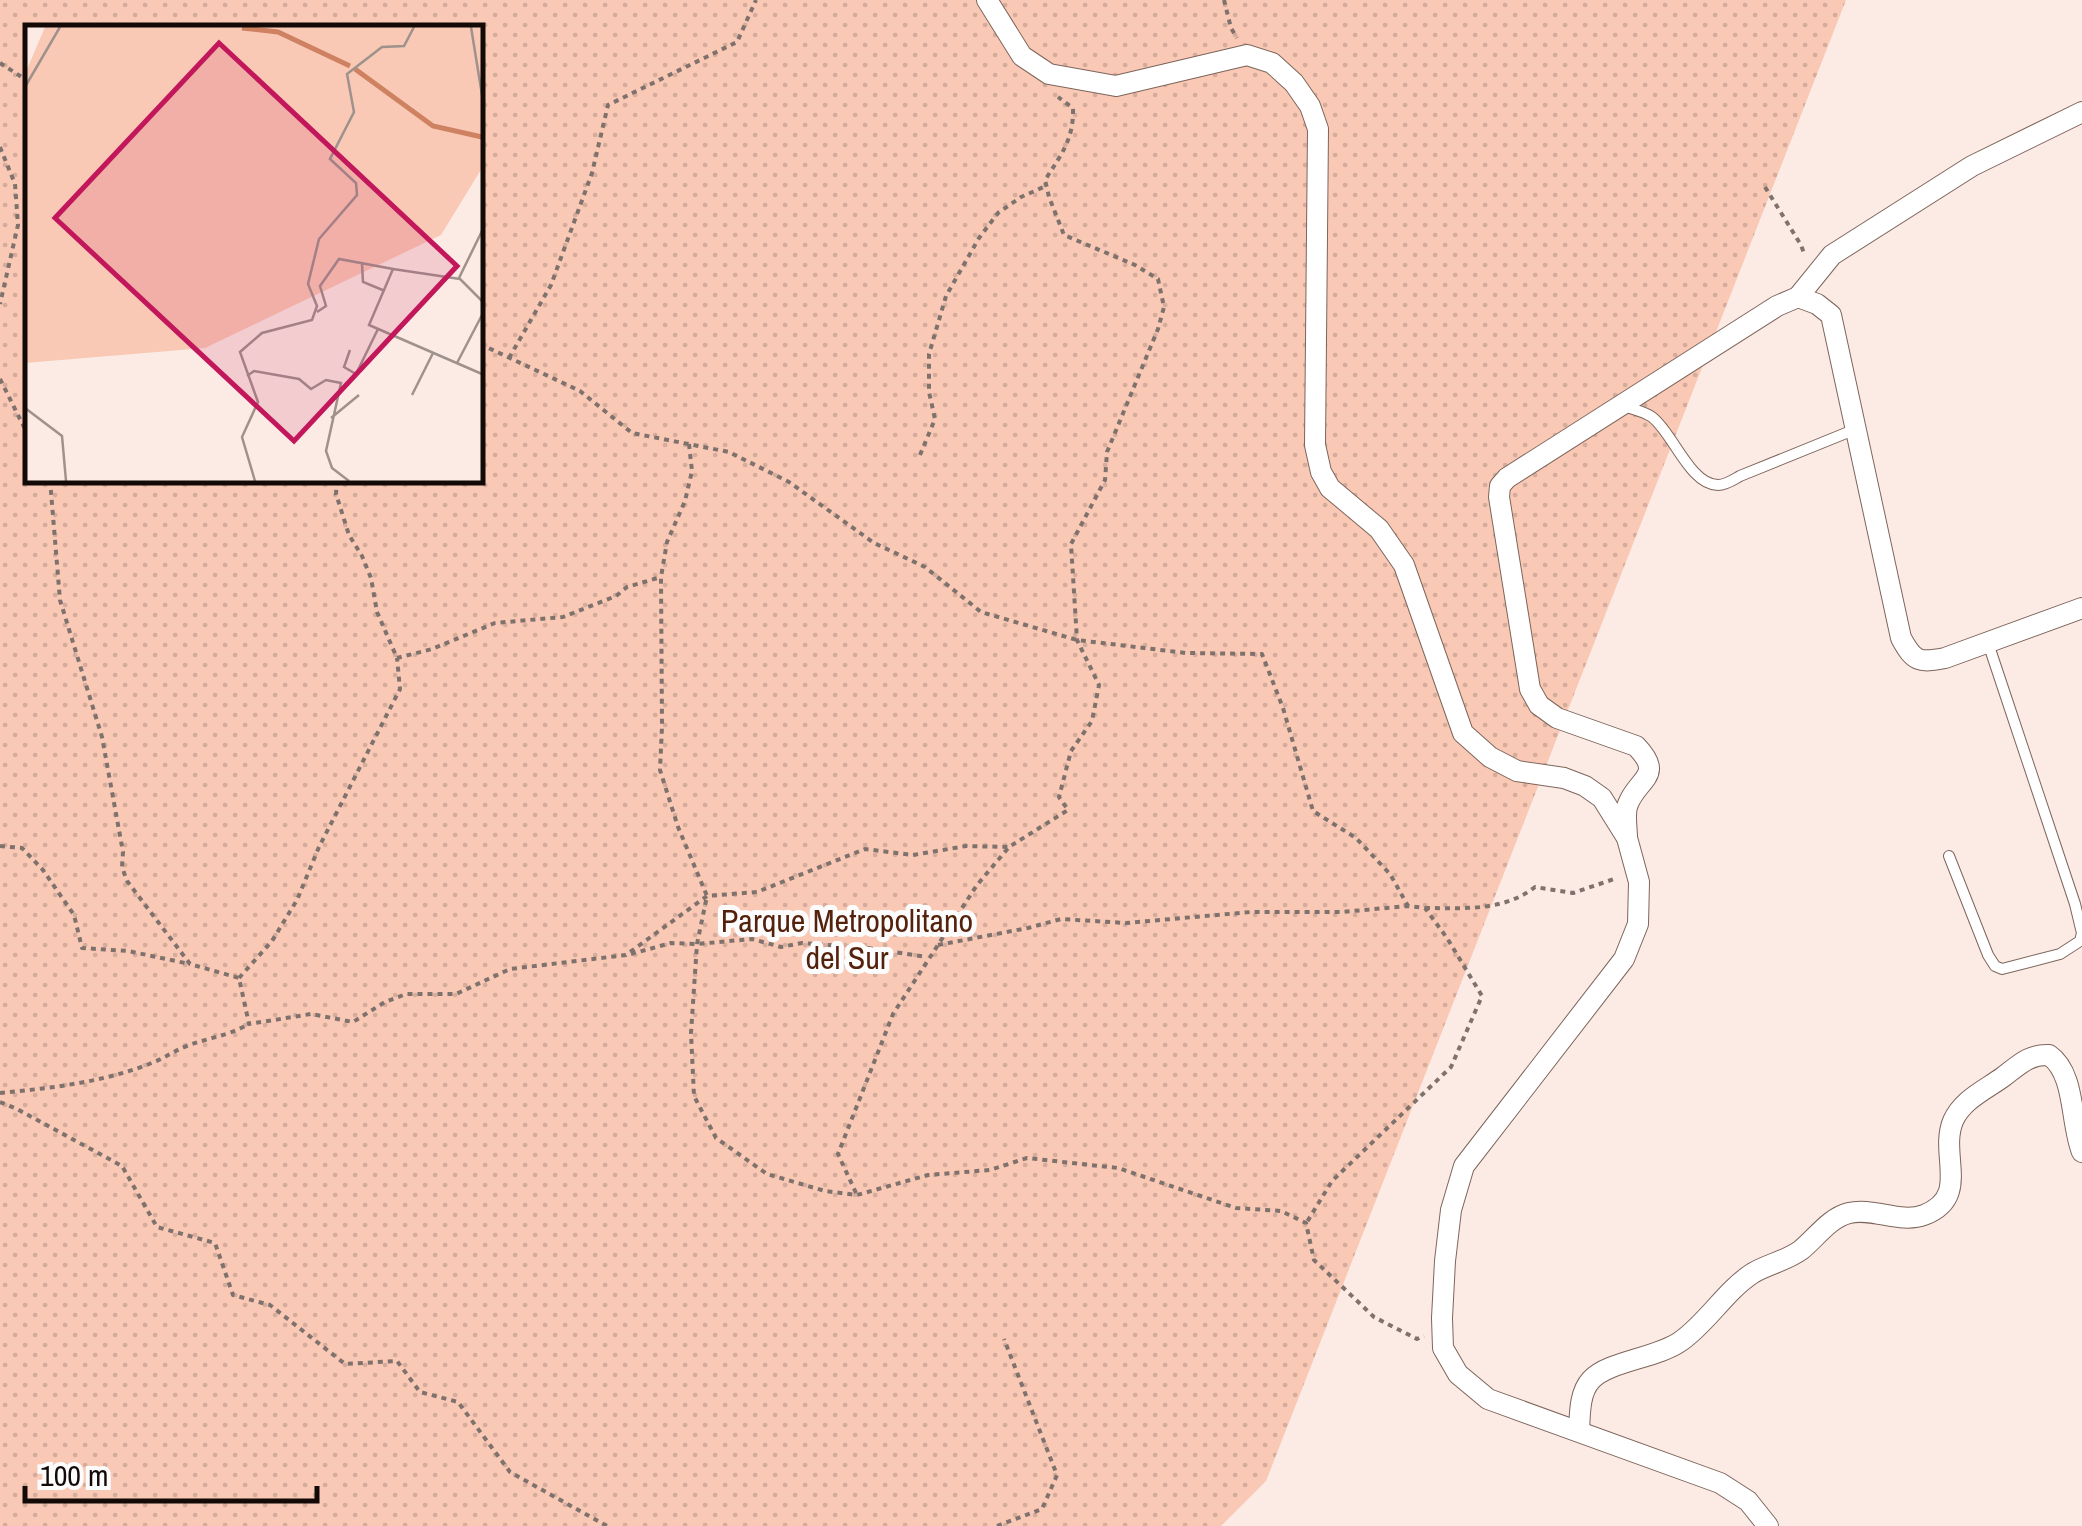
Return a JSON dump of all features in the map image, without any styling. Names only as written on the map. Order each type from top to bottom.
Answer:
[{"type":"street","points":[[986,0],[1022,56],[1049,74],[1116,86],[1247,55],[1272,63],[1294,83],[1310,106],[1318,130],[1316,445],[1321,472],[1330,488],[1379,530],[1404,565],[1463,733],[1490,757],[1518,771],[1564,778],[1586,786],[1602,798],[1626,838],[1639,882],[1638,924],[1624,959],[1464,1166],[1451,1210],[1445,1261],[1443,1348],[1458,1374],[1488,1398],[1720,1483],[1748,1501],[1768,1526]]},
{"type":"street","points":[[1626,838],[1627,806],[1650,768],[1646,756],[1636,746],[1557,718],[1539,705],[1530,689],[1500,486],[1621,405],[1798,296],[1832,255],[1972,166],[2082,112]]},
{"type":"street","points":[[1798,296],[1830,315],[1901,638],[1910,654],[1926,662],[1946,658],[2082,608]]},
{"type":"street","points":[[1579,1431],[1585,1390],[1594,1377],[1680,1342],[1754,1273],[1787,1259],[1838,1218],[1864,1212],[1911,1218],[1934,1210],[1952,1185],[1948,1148],[1952,1122],[1964,1103],[2023,1061],[2038,1054],[2050,1054],[2065,1069],[2082,1152]]},
{"type":"lane","points":[[1621,405],[1651,416],[1701,479],[1714,486],[1856,429]]},
{"type":"lane","points":[[1950,856],[1994,966],[2002,969],[2060,954],[2080,941],[2082,933],[2075,904],[1988,642]]},
{"type":"path","points":[[510,358],[551,285],[592,173],[608,105],[738,42],[756,0]]},
{"type":"path","points":[[1224,0],[1232,28],[1247,55]]},
{"type":"path","points":[[0,64],[25,79]]},
{"type":"path","points":[[857,1195],[838,1154],[894,1014],[977,886],[1009,847],[1068,810],[1059,796],[1071,751],[1092,721],[1099,685],[1077,640],[1071,544],[1105,480],[1107,452],[1164,307],[1158,279],[1135,264],[1064,234],[1046,180],[1073,130],[1073,108],[1058,98],[1049,74]]},
{"type":"path","points":[[0,147],[16,184],[18,225],[0,304]]},
{"type":"path","points":[[920,455],[935,420],[929,392],[929,354],[946,296],[998,212],[1020,196],[1046,186]]},
{"type":"path","points":[[1765,187],[1800,245],[1814,279]]},
{"type":"path","points":[[482,345],[580,391],[632,434],[728,452],[789,482],[874,542],[925,567],[981,612],[1077,640],[1186,653],[1262,654],[1283,708],[1313,811],[1356,838],[1390,874],[1408,906]]},
{"type":"path","points":[[0,380],[25,429]]},
{"type":"path","points":[[688,444],[692,471],[685,501],[667,542],[661,577],[660,770],[678,827],[707,896],[697,944],[691,1033],[694,1096],[716,1138],[767,1174],[825,1192],[857,1195],[928,1175],[990,1170],[1028,1158],[1118,1168],[1236,1208],[1281,1210],[1306,1223]]},
{"type":"path","points":[[50,482],[60,600],[102,736],[123,852],[122,867],[127,881],[190,964]]},
{"type":"path","points":[[239,978],[272,941],[297,900],[319,847],[400,690],[397,658],[378,612],[371,578],[349,535],[336,494],[337,482]]},
{"type":"path","points":[[397,658],[432,650],[495,623],[563,617],[616,596],[628,586],[661,577]]},
{"type":"path","points":[[0,846],[22,848],[43,870],[74,916],[82,948],[128,951],[239,978]]},
{"type":"path","points":[[626,955],[707,896],[757,892],[865,849],[913,855],[966,846],[1009,847]]},
{"type":"path","points":[[938,946],[1062,919],[1126,923],[1250,912],[1498,906],[1536,888],[1573,893],[1636,870]]},
{"type":"path","points":[[1425,908],[1482,996],[1451,1068],[1332,1182],[1306,1223],[1314,1260],[1374,1317],[1417,1339],[1442,1328]]},
{"type":"path","points":[[0,1093],[105,1078],[249,1024],[312,1014],[352,1022],[384,1002],[406,994],[456,994],[510,968],[626,955],[671,943],[752,939],[782,947],[802,944],[868,948],[930,958]]},
{"type":"path","points":[[239,978],[249,1024]]},
{"type":"path","points":[[0,1102],[18,1108],[122,1166],[157,1227],[215,1243],[233,1295],[270,1305],[345,1364],[397,1361],[420,1392],[458,1402],[510,1472],[607,1526]]},
{"type":"path","points":[[997,1526],[1042,1508],[1057,1475],[1004,1339]]},
{"type":"green space","name":"Parque Metropolitano del Sur","points":[[0,0],[1846,0],[1266,1481],[1221,1526],[0,1526]]}]
